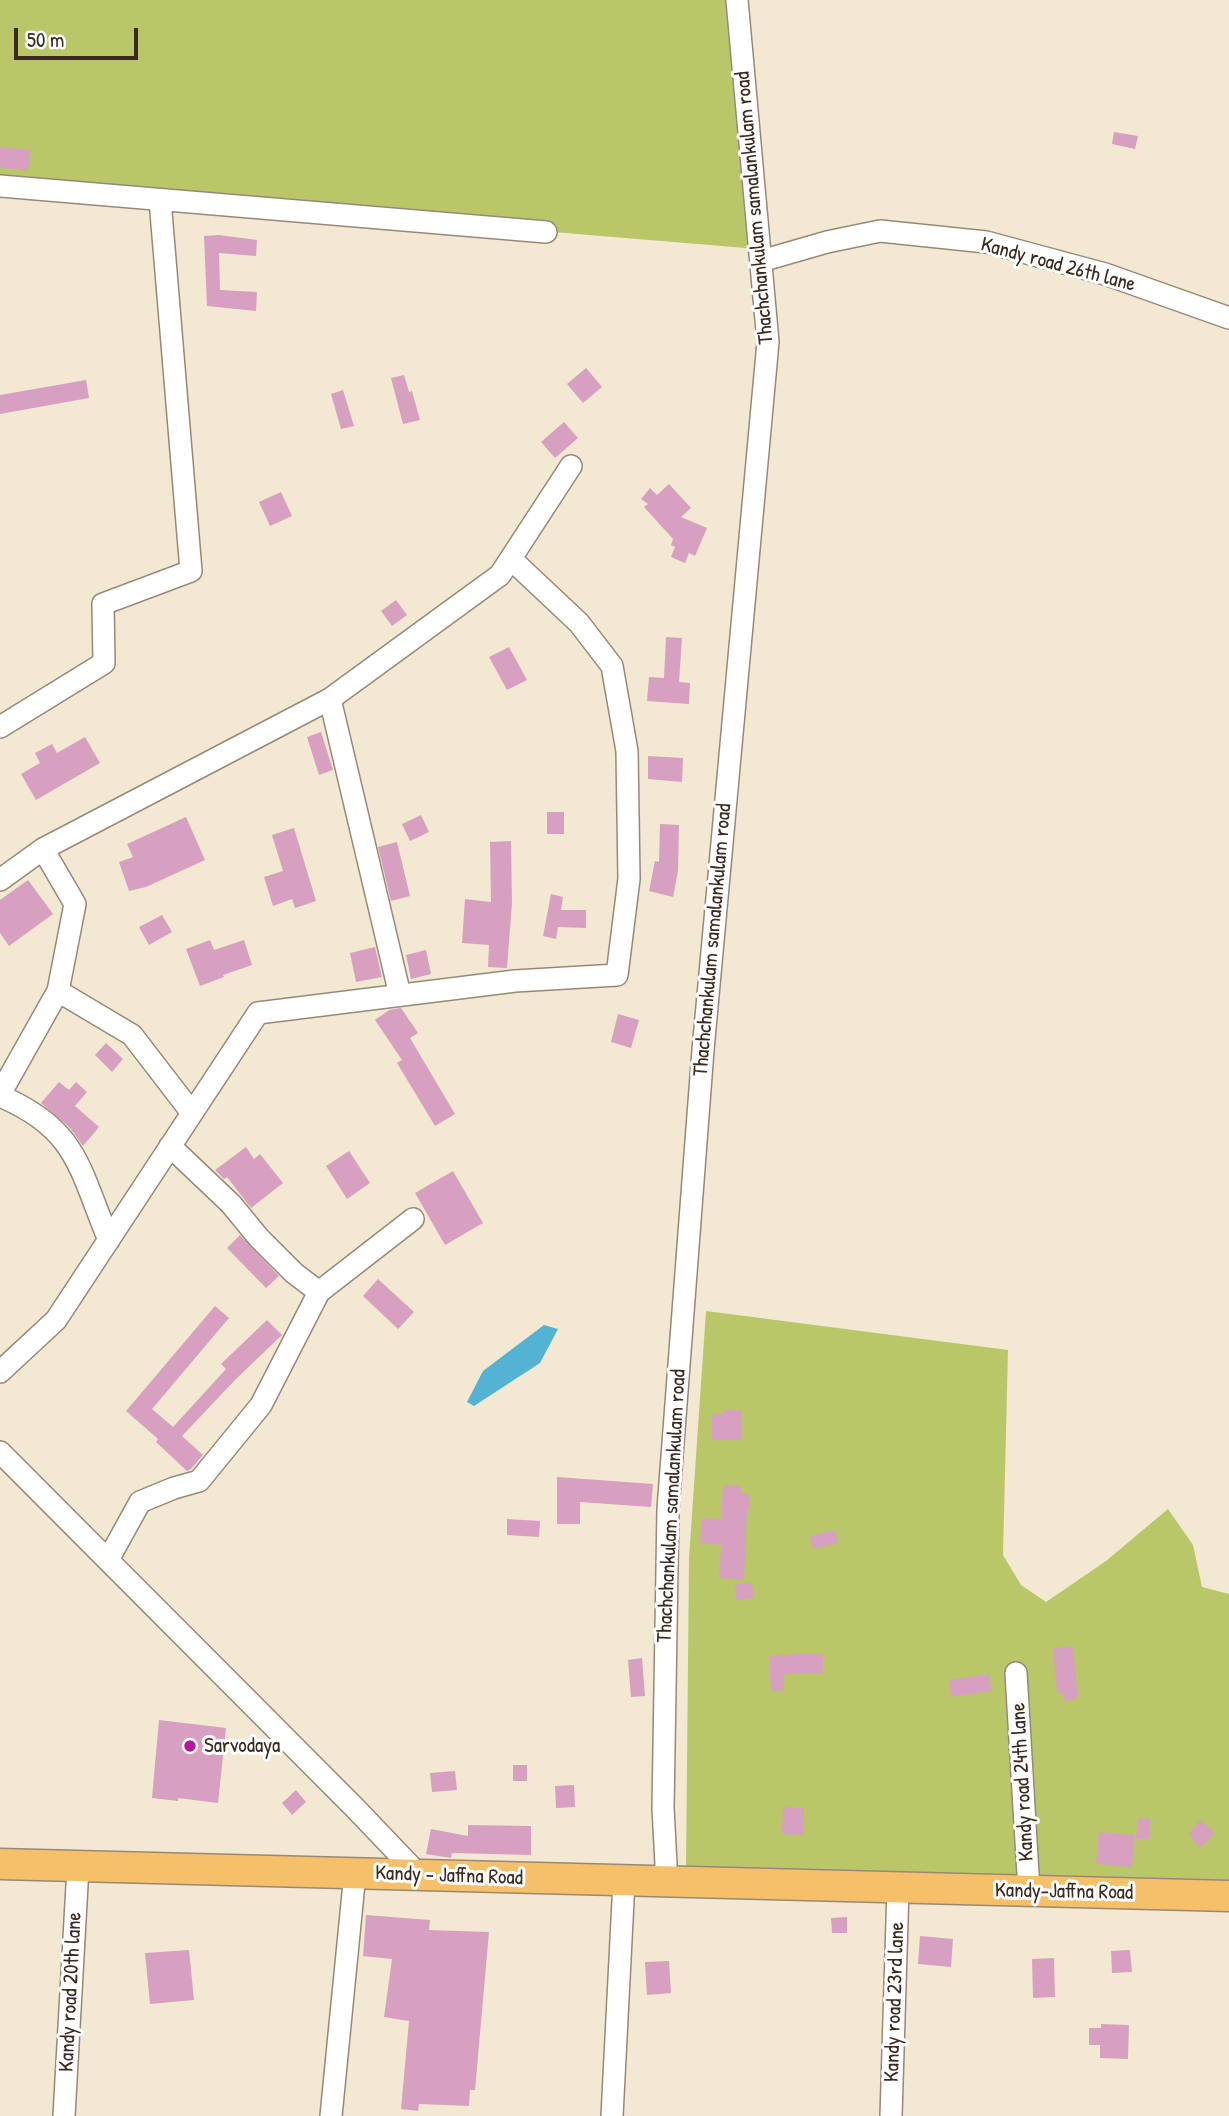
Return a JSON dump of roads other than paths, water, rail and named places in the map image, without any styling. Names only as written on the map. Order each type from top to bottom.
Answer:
[{"type":"highway","name":"Kandy - Jaffna Road","points":[[0,1864],[898,1888]]},
{"type":"highway","name":"Kandy-Jaffna Road","points":[[898,1888],[1229,1896]]},
{"type":"street","name":"Thachchankulam samalankulam road","points":[[667,1883],[663,1808],[668,1509],[703,1050],[768,342],[737,0]]},
{"type":"street","points":[[0,186],[546,232]]},
{"type":"street","points":[[0,727],[104,663],[103,604],[191,571],[160,200]]},
{"type":"street","name":"Kandy road 26th lane","points":[[761,261],[827,242],[880,232],[986,242],[1105,274],[1229,318]]},
{"type":"street","points":[[0,880],[43,849],[330,698],[500,575],[571,466]]},
{"type":"street","points":[[0,1372],[56,1320],[258,1013],[515,981],[617,975],[629,866],[627,751],[611,666],[579,623],[511,559]]},
{"type":"street","points":[[330,698],[400,995]]},
{"type":"street","points":[[43,849],[75,904],[58,991],[0,1095],[44,1120],[63,1137],[74,1153],[109,1240]]},
{"type":"street","points":[[58,991],[132,1035],[192,1113]]},
{"type":"street","points":[[170,1146],[231,1204],[259,1238],[319,1292]]},
{"type":"street","points":[[108,1560],[141,1502],[199,1481],[261,1405],[319,1292],[413,1219]]},
{"type":"street","points":[[0,1452],[418,1874]]},
{"type":"street","name":"Kandy road 24th lane","points":[[1016,1673],[1029,1891]]},
{"type":"street","name":"Kandy road 20th lane","points":[[64,2116],[78,1867]]},
{"type":"street","points":[[331,2116],[355,1873]]},
{"type":"street","points":[[612,2116],[624,1881]]},
{"type":"street","name":"Kandy road 23rd lane","points":[[891,2116],[898,1888]]},
{"type":"water","points":[[544,1325],[558,1329],[540,1363],[474,1406],[467,1402],[483,1371]]},
{"type":"place","name":"Sarvodaya","points":[[190,1746]]}]
